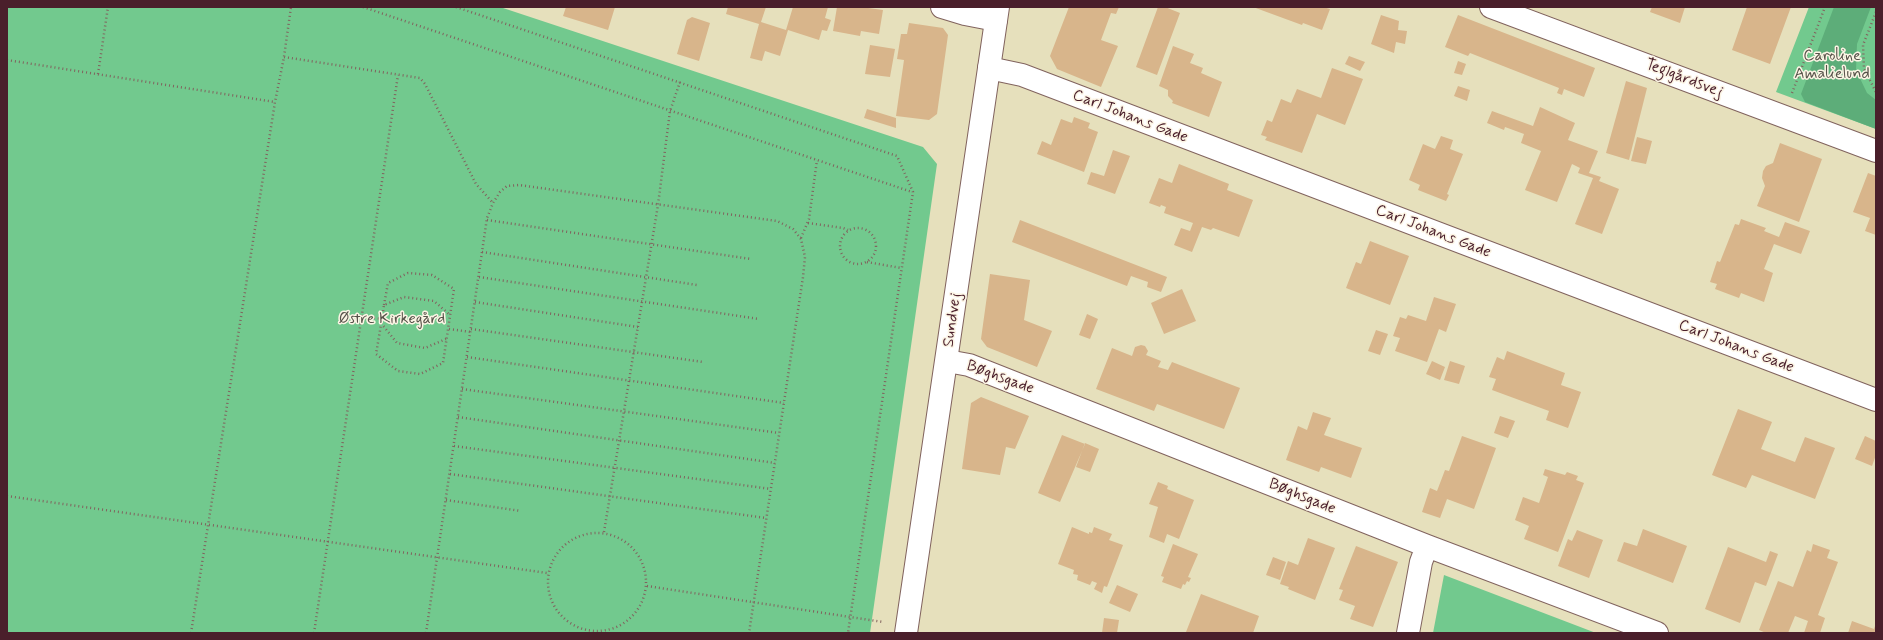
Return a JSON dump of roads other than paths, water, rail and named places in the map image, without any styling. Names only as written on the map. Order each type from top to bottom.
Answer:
[{"type":"street","points":[[942,7],[965,14],[997,14]]},
{"type":"street","name":"Teglgårdsvej","points":[[1491,7],[1876,151]]},
{"type":"street","name":"Sundvej","points":[[906,630],[947,361],[997,14]]},
{"type":"street","name":"Carl Johans Gade","points":[[989,68],[1022,75],[1876,400]]},
{"type":"street","name":"Bøghsgade","points":[[947,361],[977,368],[1427,546],[1657,633]]},
{"type":"street","points":[[1408,633],[1421,562],[1427,546]]},
{"type":"park label","name":"Caroline Amalielund","points":[[1832,66]]},
{"type":"park label","name":"Østre Kirkegård","points":[[392,320]]}]
